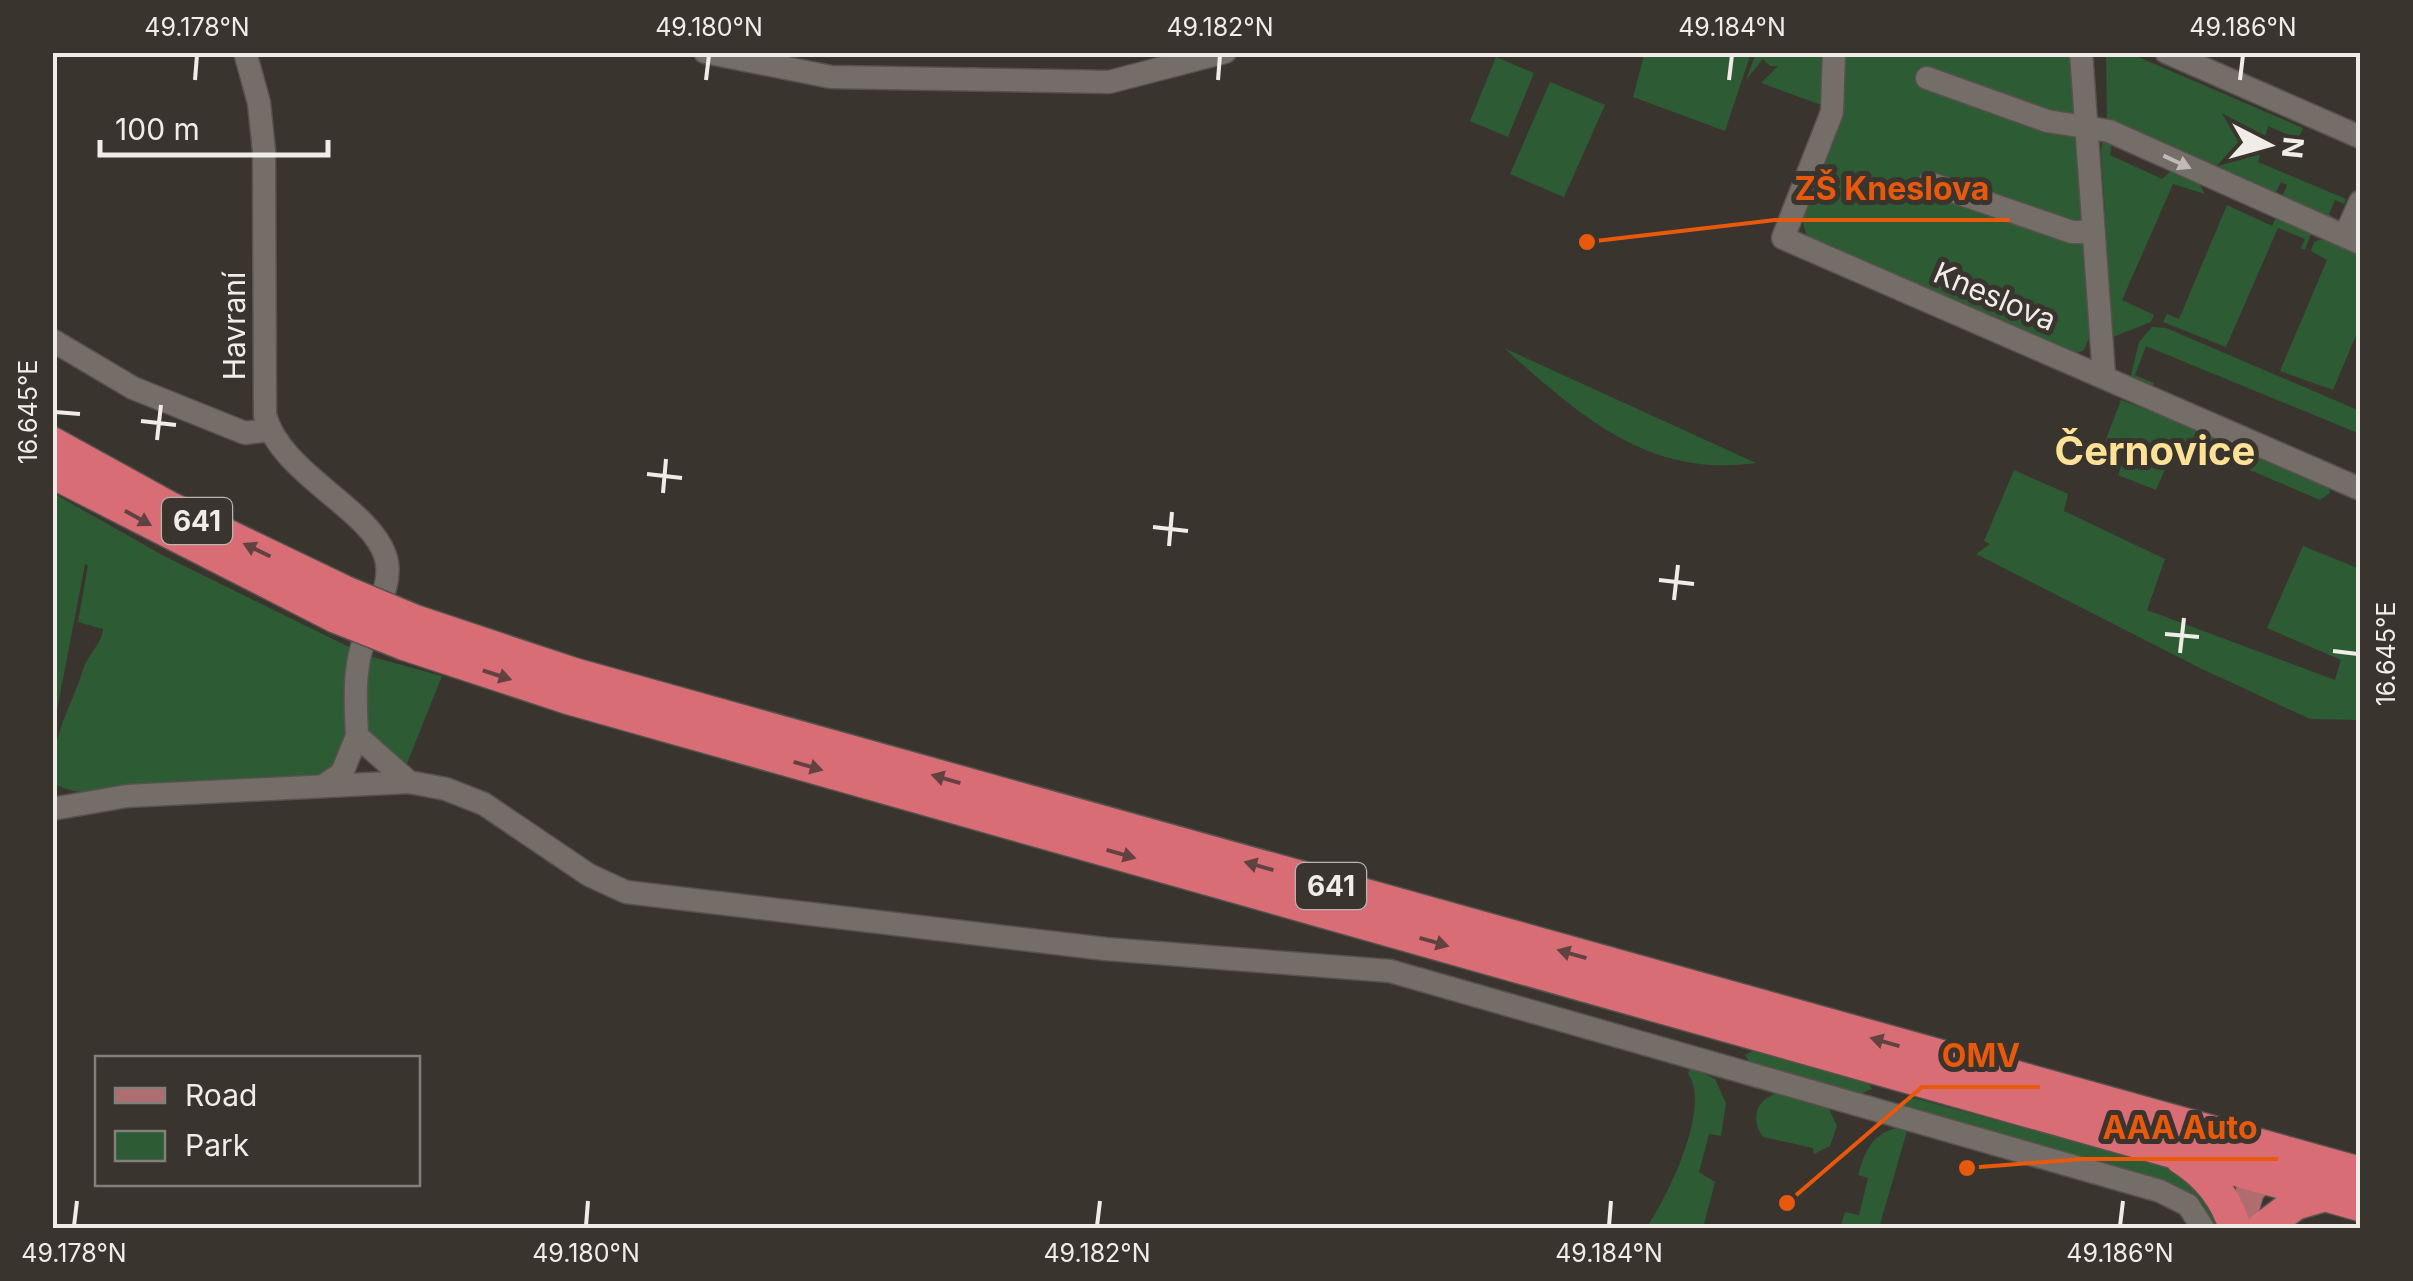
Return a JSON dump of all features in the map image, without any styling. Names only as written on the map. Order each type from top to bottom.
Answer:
[{"type":"highway","name":"641","points":[[52,443],[341,605]]},
{"type":"highway","name":"641","points":[[52,472],[341,605],[587,704],[2360,1205]]},
{"type":"highway","name":"641","points":[[410,633],[574,674],[2360,1173]]},
{"type":"highway","points":[[2160,1146],[2210,1181],[2237,1228]]},
{"type":"highway","points":[[2259,1228],[2295,1204],[2326,1195]]},
{"type":"main road","points":[[2249,1143],[2267,1188],[2259,1228]]},
{"type":"main road","points":[[2237,1228],[2250,1191],[2294,1154]]},
{"type":"street","name":"Havraní","points":[[245,52],[258,103],[264,151],[263,341],[269,430]]},
{"type":"street","points":[[705,52],[831,77],[1109,82],[1225,52]]},
{"type":"street","name":"Kneslova","points":[[1834,52],[1832,112],[1783,238],[2360,490]]},
{"type":"street","points":[[2081,52],[2104,376]]},
{"type":"street","points":[[2166,52],[2360,137]]},
{"type":"street","points":[[1927,78],[2047,121],[2109,130],[2353,239],[2360,202]]},
{"type":"street","points":[[1930,183],[2072,232],[2094,232]]},
{"type":"street","points":[[52,340],[132,388],[245,434],[269,430],[294,462],[370,533],[385,555],[387,578],[359,657],[357,736],[347,766],[323,786]]},
{"type":"street","points":[[357,736],[409,782]]},
{"type":"street","points":[[52,810],[128,796],[409,782],[446,788],[484,804],[589,875],[626,892],[1135,952],[1390,970],[2160,1190],[2188,1204],[2203,1228]]},
{"type":"green space","points":[[1645,52],[1751,53],[1725,131],[1633,97]]},
{"type":"green space","points":[[1756,53],[1830,53],[1827,107],[1761,83],[1778,66],[1770,66],[1763,59],[1746,80]]},
{"type":"green space","points":[[1839,53],[2070,53],[2090,336],[2084,350],[2073,355],[1808,240],[1802,220]]},
{"type":"green space","points":[[2106,53],[2129,53],[2303,128],[2298,139],[2268,126],[2258,162],[2346,199],[2344,204],[2335,200],[2329,214],[2334,218],[2281,199],[2287,185],[2281,182],[2274,196],[2107,124]]},
{"type":"green space","points":[[1496,57],[1534,73],[1508,137],[1470,121]]},
{"type":"green space","points":[[1550,82],[1605,105],[1564,197],[1510,174]]},
{"type":"green space","points":[[2112,142],[2110,155],[2162,179],[2175,167],[2194,174],[2205,194],[2173,184],[2122,300],[2154,315],[2151,322],[2113,337],[2101,151],[2102,143]]},
{"type":"green space","points":[[2227,205],[2272,226],[2277,215],[2311,234],[2305,250],[2301,248],[2305,239],[2278,228],[2226,347],[2163,322],[2167,314],[2179,319]]},
{"type":"green space","points":[[2325,238],[2360,248],[2360,326],[2333,390],[2280,371],[2327,260],[2311,251],[2314,242]]},
{"type":"green space","points":[[2152,327],[2166,328],[2360,411],[2360,434],[2146,346],[2135,375],[2154,383],[2152,387],[2130,379],[2139,342]]},
{"type":"green space","points":[[1504,348],[1756,463],[1717,465],[1681,461],[1648,451],[1588,418]]},
{"type":"green space","points":[[2121,400],[2197,429],[2190,446],[2177,442],[2156,490],[2118,475],[2126,453],[2105,442]]},
{"type":"green space","points":[[2212,434],[2328,484],[2330,493],[2320,500],[2203,450],[2201,442]]},
{"type":"green space","points":[[2014,470],[2068,494],[2064,511],[2165,559],[2147,610],[2335,680],[2341,660],[2267,628],[2303,546],[2360,569],[2360,720],[2310,719],[2202,669],[1976,554],[1990,544],[1984,541]]},
{"type":"green space","points":[[53,493],[164,556],[355,650],[344,692],[351,733],[329,777],[143,795],[73,791],[52,782],[62,724],[103,629],[78,622],[88,565],[85,564],[53,731]]},
{"type":"green space","points":[[369,656],[442,676],[406,766],[365,730]]},
{"type":"green space","points":[[1753,1051],[1868,1081],[1872,1089],[1857,1095],[1751,1065],[1745,1055]]},
{"type":"green space","points":[[1690,1067],[1715,1079],[1726,1103],[1721,1136],[1709,1134],[1699,1172],[1715,1182],[1703,1228],[1646,1228],[1675,1175],[1691,1129],[1695,1107]]},
{"type":"green space","points":[[1778,1093],[1828,1107],[1837,1126],[1830,1146],[1814,1154],[1813,1148],[1763,1137],[1757,1110]]},
{"type":"green space","points":[[1914,1098],[2184,1171],[2227,1228],[2214,1228],[2203,1205],[2176,1185],[1903,1108],[1903,1101]]},
{"type":"green space","points":[[1897,1128],[1907,1131],[1879,1228],[1840,1228],[1845,1212],[1859,1215],[1868,1178],[1858,1175],[1867,1152],[1875,1139]]},
{"type":"place","name":"ZŠ Kneslova","points":[[1587,242]]},
{"type":"place","name":"AAA Auto","points":[[1967,1168]]},
{"type":"place","name":"OMV","points":[[1787,1203]]},
{"type":"district","name":"Černovice","points":[[2155,450]]}]
